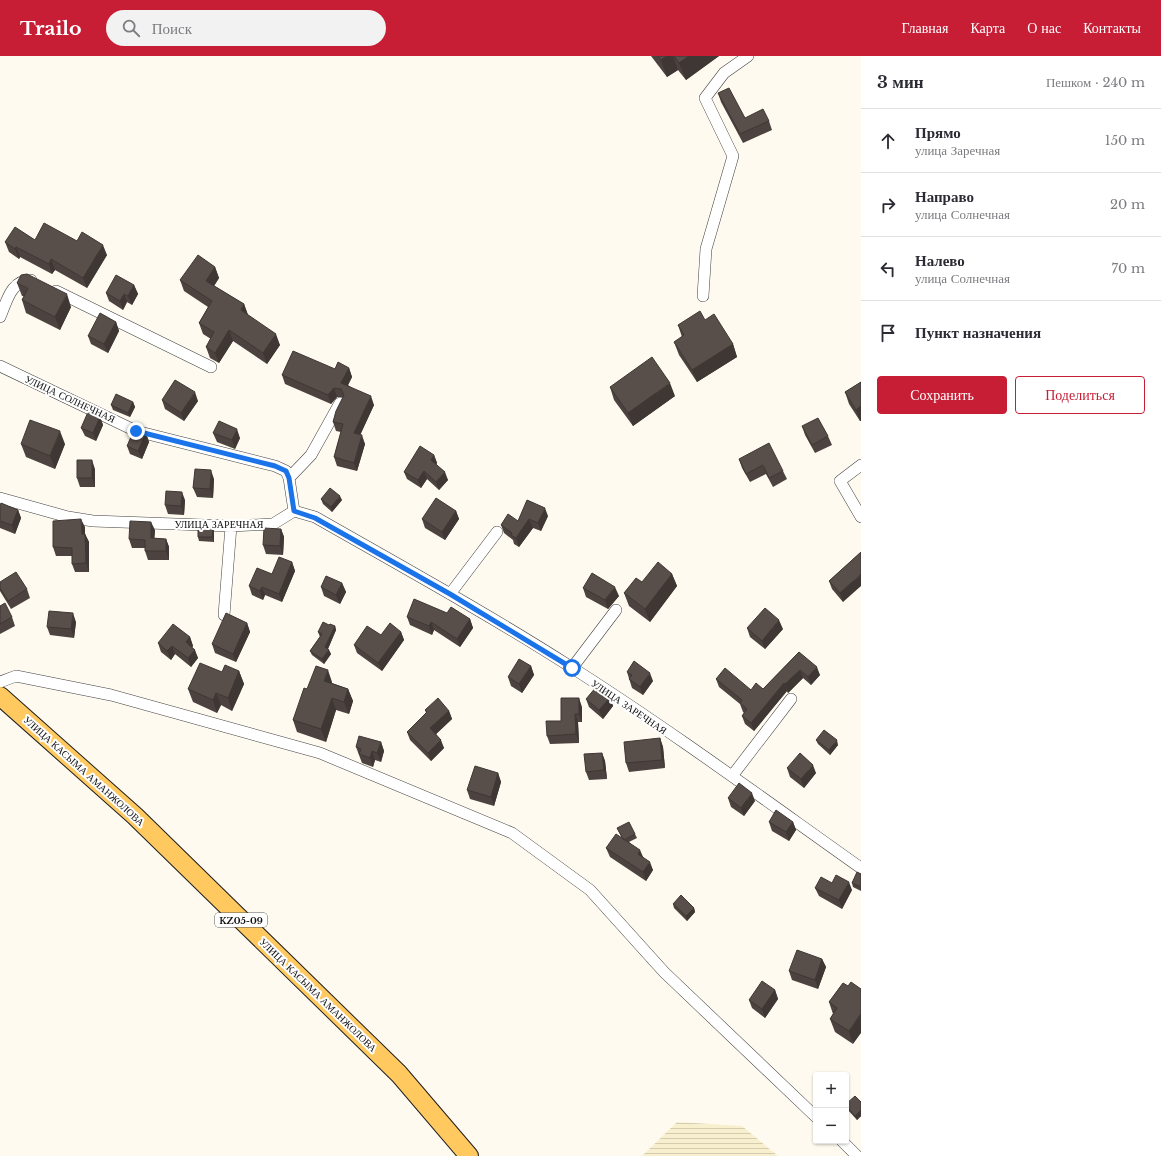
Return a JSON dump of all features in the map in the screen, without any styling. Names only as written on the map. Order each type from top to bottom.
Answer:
[{"type":"main road","name":"УЛИЦА КАСЫМА АМАНЖОЛОВА","points":[[0,696],[135,816],[382,1057],[399,1074],[469,1156]]},
{"type":"street","points":[[703,296],[706,249],[733,156],[705,98],[724,73],[748,56]]},
{"type":"street","points":[[0,317],[13,288],[22,280],[33,280],[211,367]]},
{"type":"street","name":"УЛИЦА СОЛНЕЧНАЯ","points":[[0,366],[136,431],[275,466],[286,471],[289,478]]},
{"type":"street","points":[[294,511],[289,478],[311,455],[340,404]]},
{"type":"street","points":[[861,465],[840,481],[861,518]]},
{"type":"street","name":"УЛИЦА ЗАРЕЧНАЯ","points":[[0,498],[68,517],[93,521],[231,526],[272,524],[294,511],[315,518],[450,594],[572,668],[732,776],[861,868]]},
{"type":"street","points":[[224,615],[231,526]]},
{"type":"street","points":[[450,594],[497,532]]},
{"type":"street","points":[[572,668],[616,610]]},
{"type":"street","points":[[0,682],[16,676],[111,695],[320,753],[512,833],[590,890],[664,972],[813,1114]]},
{"type":"street","points":[[732,776],[791,699]]},
{"type":"street","points":[[845,1144],[857,1156]]},
{"type":"shaded area","points":[[677,1122],[742,1126],[778,1156],[642,1156]]},
{"type":"building","points":[[658,56],[667,56],[661,60]]},
{"type":"building","points":[[674,56],[689,56],[679,63]]},
{"type":"building","points":[[729,88],[745,118],[763,109],[769,121],[740,134],[718,93]]},
{"type":"building","points":[[44,223],[77,241],[82,232],[103,245],[83,278],[51,259],[49,264],[16,247],[15,249],[5,242],[15,227],[35,240]]},
{"type":"building","points":[[198,255],[215,267],[206,281],[244,304],[241,310],[276,334],[263,353],[229,330],[215,353],[206,347],[214,332],[199,323],[212,301],[180,280]]},
{"type":"building","points":[[27,274],[67,294],[55,317],[22,300],[28,288],[17,283],[21,275]]},
{"type":"building","points":[[116,275],[134,285],[128,296],[124,294],[120,301],[106,293]]},
{"type":"building","points":[[700,311],[705,320],[714,314],[733,344],[692,370],[674,342],[684,335],[678,325]]},
{"type":"building","points":[[100,313],[116,322],[104,344],[88,336]]},
{"type":"building","points":[[293,351],[335,369],[338,362],[349,368],[341,383],[371,396],[354,433],[362,435],[354,463],[334,457],[343,424],[333,422],[336,411],[344,395],[341,389],[334,388],[328,395],[282,375]]},
{"type":"building","points":[[652,357],[670,383],[628,413],[610,387]]},
{"type":"building","points":[[175,380],[195,392],[181,413],[162,400]]},
{"type":"building","points":[[861,382],[861,406],[856,410],[845,392]]},
{"type":"building","points":[[116,394],[133,402],[128,413],[111,405]]},
{"type":"building","points":[[88,412],[100,417],[93,433],[81,428]]},
{"type":"building","points":[[818,418],[828,436],[812,445],[802,426]]},
{"type":"building","points":[[30,420],[60,431],[50,456],[21,444]]},
{"type":"building","points":[[219,421],[237,429],[232,440],[213,433]]},
{"type":"building","points":[[134,430],[146,433],[138,451],[127,446]]},
{"type":"building","points":[[769,443],[783,471],[769,478],[763,465],[746,474],[739,459]]},
{"type":"building","points":[[420,446],[434,455],[431,460],[445,472],[436,482],[424,471],[418,480],[404,472]]},
{"type":"building","points":[[77,460],[92,460],[92,478],[77,478]]},
{"type":"building","points":[[195,469],[211,470],[210,489],[193,488]]},
{"type":"building","points":[[330,488],[340,496],[331,507],[321,499]]},
{"type":"building","points":[[166,491],[182,492],[181,506],[165,505]]},
{"type":"building","points":[[436,498],[456,511],[442,532],[422,519]]},
{"type":"building","points":[[527,500],[545,508],[538,523],[529,519],[516,538],[501,525],[508,514],[518,521]]},
{"type":"building","points":[[1,503],[18,510],[12,525],[0,521]]},
{"type":"building","points":[[81,519],[82,534],[85,534],[86,563],[72,564],[72,548],[53,547],[53,521]]},
{"type":"building","points":[[130,521],[151,522],[151,538],[166,539],[166,551],[145,551],[145,540],[129,539]]},
{"type":"building","points":[[198,528],[213,528],[212,537],[198,537]]},
{"type":"building","points":[[264,528],[281,529],[280,546],[263,545]]},
{"type":"building","points":[[861,552],[861,574],[840,593],[829,581]]},
{"type":"building","points":[[279,557],[292,562],[279,594],[262,587],[260,591],[249,586],[257,568],[272,574]]},
{"type":"building","points":[[658,562],[672,574],[645,609],[624,593],[636,578],[642,582]]},
{"type":"building","points":[[16,572],[27,589],[8,601],[0,588],[0,582]]},
{"type":"building","points":[[592,573],[615,587],[605,600],[583,588]]},
{"type":"building","points":[[326,576],[342,583],[336,595],[321,587]]},
{"type":"building","points":[[414,599],[447,613],[451,607],[470,619],[457,639],[431,622],[429,626],[407,617]]},
{"type":"building","points":[[5,603],[12,617],[0,624],[0,606]]},
{"type":"building","points":[[765,608],[779,620],[762,641],[747,628]]},
{"type":"building","points":[[49,611],[73,613],[71,629],[47,627]]},
{"type":"building","points":[[226,613],[247,623],[233,654],[212,644]]},
{"type":"building","points":[[323,622],[335,626],[325,647],[329,650],[322,659],[310,651],[322,634],[318,632]]},
{"type":"building","points":[[390,623],[401,632],[378,663],[354,645],[367,626],[381,635]]},
{"type":"building","points":[[173,624],[190,637],[186,642],[195,650],[188,658],[172,646],[167,651],[158,643]]},
{"type":"building","points":[[799,652],[817,667],[808,677],[800,670],[785,684],[784,683],[751,723],[742,716],[747,709],[740,703],[742,700],[716,679],[725,668],[751,690],[756,683],[763,689]]},
{"type":"building","points":[[519,659],[531,666],[519,684],[508,677]]},
{"type":"building","points":[[634,661],[650,673],[640,687],[629,679],[632,675],[627,672]]},
{"type":"building","points":[[200,663],[222,672],[225,665],[239,671],[228,698],[216,693],[213,700],[188,689]]},
{"type":"building","points":[[316,666],[328,670],[324,681],[348,689],[344,702],[332,698],[321,729],[293,720],[304,688],[307,689]]},
{"type":"building","points":[[597,686],[610,698],[599,710],[586,699]]},
{"type":"building","points":[[438,698],[449,711],[430,728],[441,740],[428,753],[407,732],[427,712],[425,710]]},
{"type":"building","points":[[561,698],[579,698],[579,714],[575,714],[576,734],[547,736],[546,721],[561,721]]},
{"type":"building","points":[[824,730],[837,740],[829,750],[816,740]]},
{"type":"building","points":[[359,736],[381,742],[377,753],[372,751],[370,758],[359,754],[361,749],[356,747]]},
{"type":"building","points":[[660,738],[662,760],[626,763],[624,742]]},
{"type":"building","points":[[602,753],[604,770],[586,772],[584,754]]},
{"type":"building","points":[[800,753],[813,765],[801,779],[787,768]]},
{"type":"building","points":[[475,766],[498,773],[491,797],[467,790]]},
{"type":"building","points":[[739,783],[752,793],[741,808],[728,798]]},
{"type":"building","points":[[776,810],[793,822],[786,832],[769,822]]},
{"type":"building","points":[[629,822],[635,834],[624,840],[617,828]]},
{"type":"building","points":[[616,834],[640,850],[638,854],[650,862],[643,872],[606,848]]},
{"type":"building","points":[[857,872],[861,874],[861,887],[852,883]]},
{"type":"building","points":[[836,875],[849,882],[839,900],[815,888],[821,877],[832,883]]},
{"type":"building","points":[[681,895],[694,908],[686,916],[673,904]]},
{"type":"building","points":[[797,950],[822,959],[815,980],[789,971]]},
{"type":"building","points":[[762,981],[775,990],[762,1009],[749,1000]]},
{"type":"building","points":[[851,982],[861,989],[861,1013],[849,1031],[830,1019],[837,1008],[829,1002],[843,983],[848,986]]},
{"type":"building","points":[[855,1096],[861,1102],[861,1110],[855,1116],[849,1109],[849,1101]]},
{"type":"route","points":[[136,431],[275,466],[286,471],[289,478],[294,511],[315,518],[450,594],[572,668]]}]
